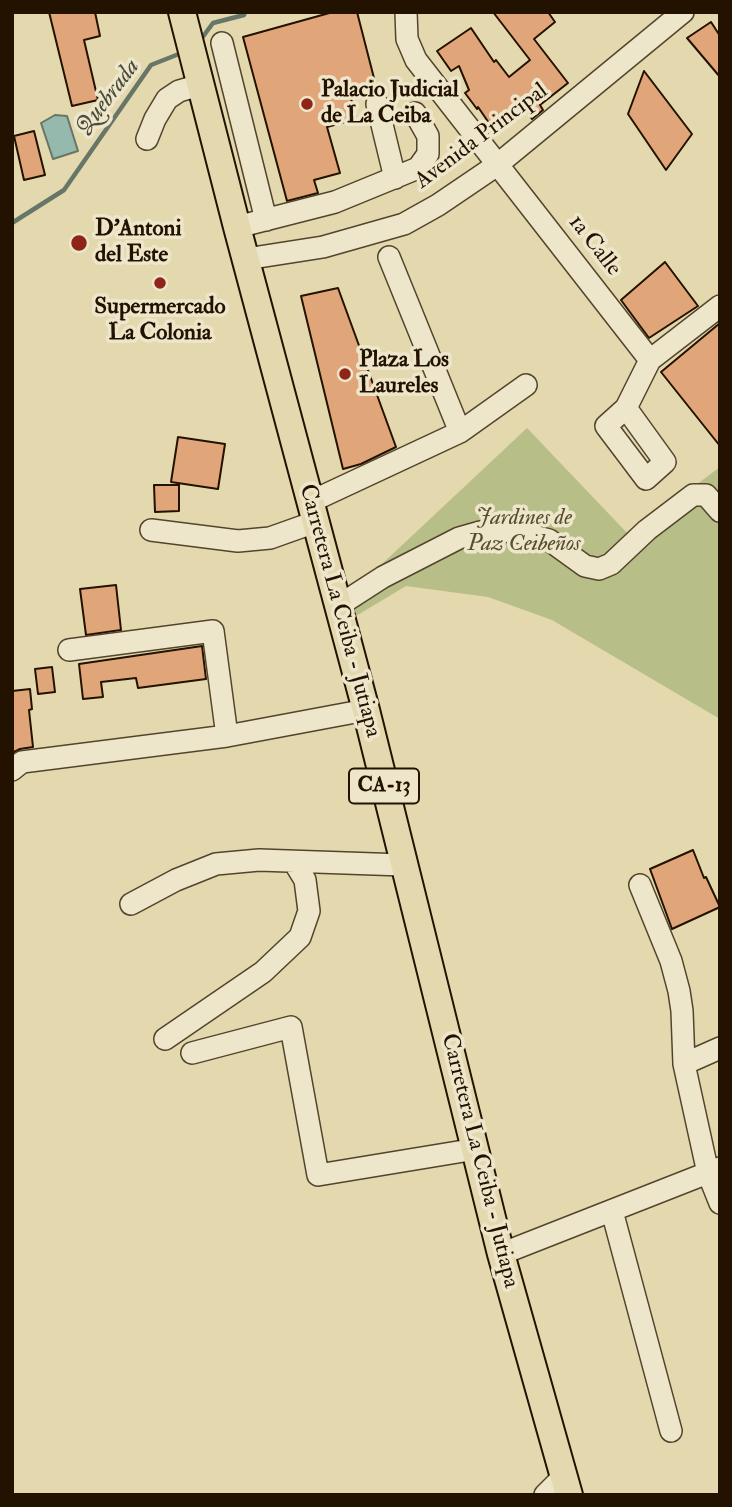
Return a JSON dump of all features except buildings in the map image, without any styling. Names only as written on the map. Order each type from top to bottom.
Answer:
[{"type":"main road","name":"Carretera La Ceiba - Jutiapa","points":[[185,23],[366,710],[501,1254],[567,1485]]},
{"type":"street","name":"Avenida Principal","points":[[246,259],[323,247],[404,224],[438,205],[497,165],[683,12]]},
{"type":"street","name":"1a Calle","points":[[406,15],[407,39],[416,60],[650,360]]},
{"type":"street","points":[[222,43],[266,220]]},
{"type":"street","points":[[147,139],[167,99],[199,81]]},
{"type":"street","points":[[377,104],[395,178]]},
{"type":"street","points":[[237,227],[335,202],[418,168],[428,154],[428,136],[415,113]]},
{"type":"street","points":[[389,257],[460,432]]},
{"type":"street","points":[[626,408],[650,360],[720,306]]},
{"type":"street","points":[[151,530],[238,541],[270,538],[312,512],[460,432],[526,385]]},
{"type":"street","points":[[338,606],[383,577],[459,538],[481,532],[514,531],[549,540],[585,566],[598,569],[611,564],[646,530],[693,495],[706,495],[720,510]]},
{"type":"street","points":[[69,650],[213,631],[227,736]]},
{"type":"street","points":[[12,769],[22,762],[227,736],[366,710]]},
{"type":"street","points":[[131,904],[176,880],[216,864],[259,860],[403,865]]},
{"type":"street","points":[[165,1039],[263,972],[300,937],[309,911],[305,880],[294,862]]},
{"type":"street","points":[[640,884],[671,961],[679,991],[684,1064],[714,1170],[720,1203]]},
{"type":"street","points":[[192,1052],[291,1027],[318,1175],[476,1149]]},
{"type":"street","points":[[684,1064],[720,1048]]},
{"type":"street","points":[[501,1254],[714,1170]]},
{"type":"street","points":[[612,1212],[671,1431]]},
{"type":"street","points":[[545,1495],[567,1485]]},
{"type":"green space","name":"Jardines de Paz Ceibeños","points":[[527,428],[629,535],[720,467],[720,719],[552,620],[488,597],[406,586],[356,616],[350,594]]},
{"type":"water","points":[[55,115],[67,116],[78,151],[53,159],[41,123]]},
{"type":"waterway","name":"Quebrada","points":[[199,42],[213,23],[244,15],[245,12]]},
{"type":"waterway","name":"Quebrada","points":[[12,223],[64,190],[151,65],[184,52]]},
{"type":"place","name":"Palacio Judicial de La Ceiba","points":[[307,104]]},
{"type":"place","name":"D’Antoni del Este","points":[[79,243]]},
{"type":"place","name":"Supermercado La Colonia","points":[[160,283]]},
{"type":"place","name":"Plaza Los Laureles","points":[[345,374]]}]
